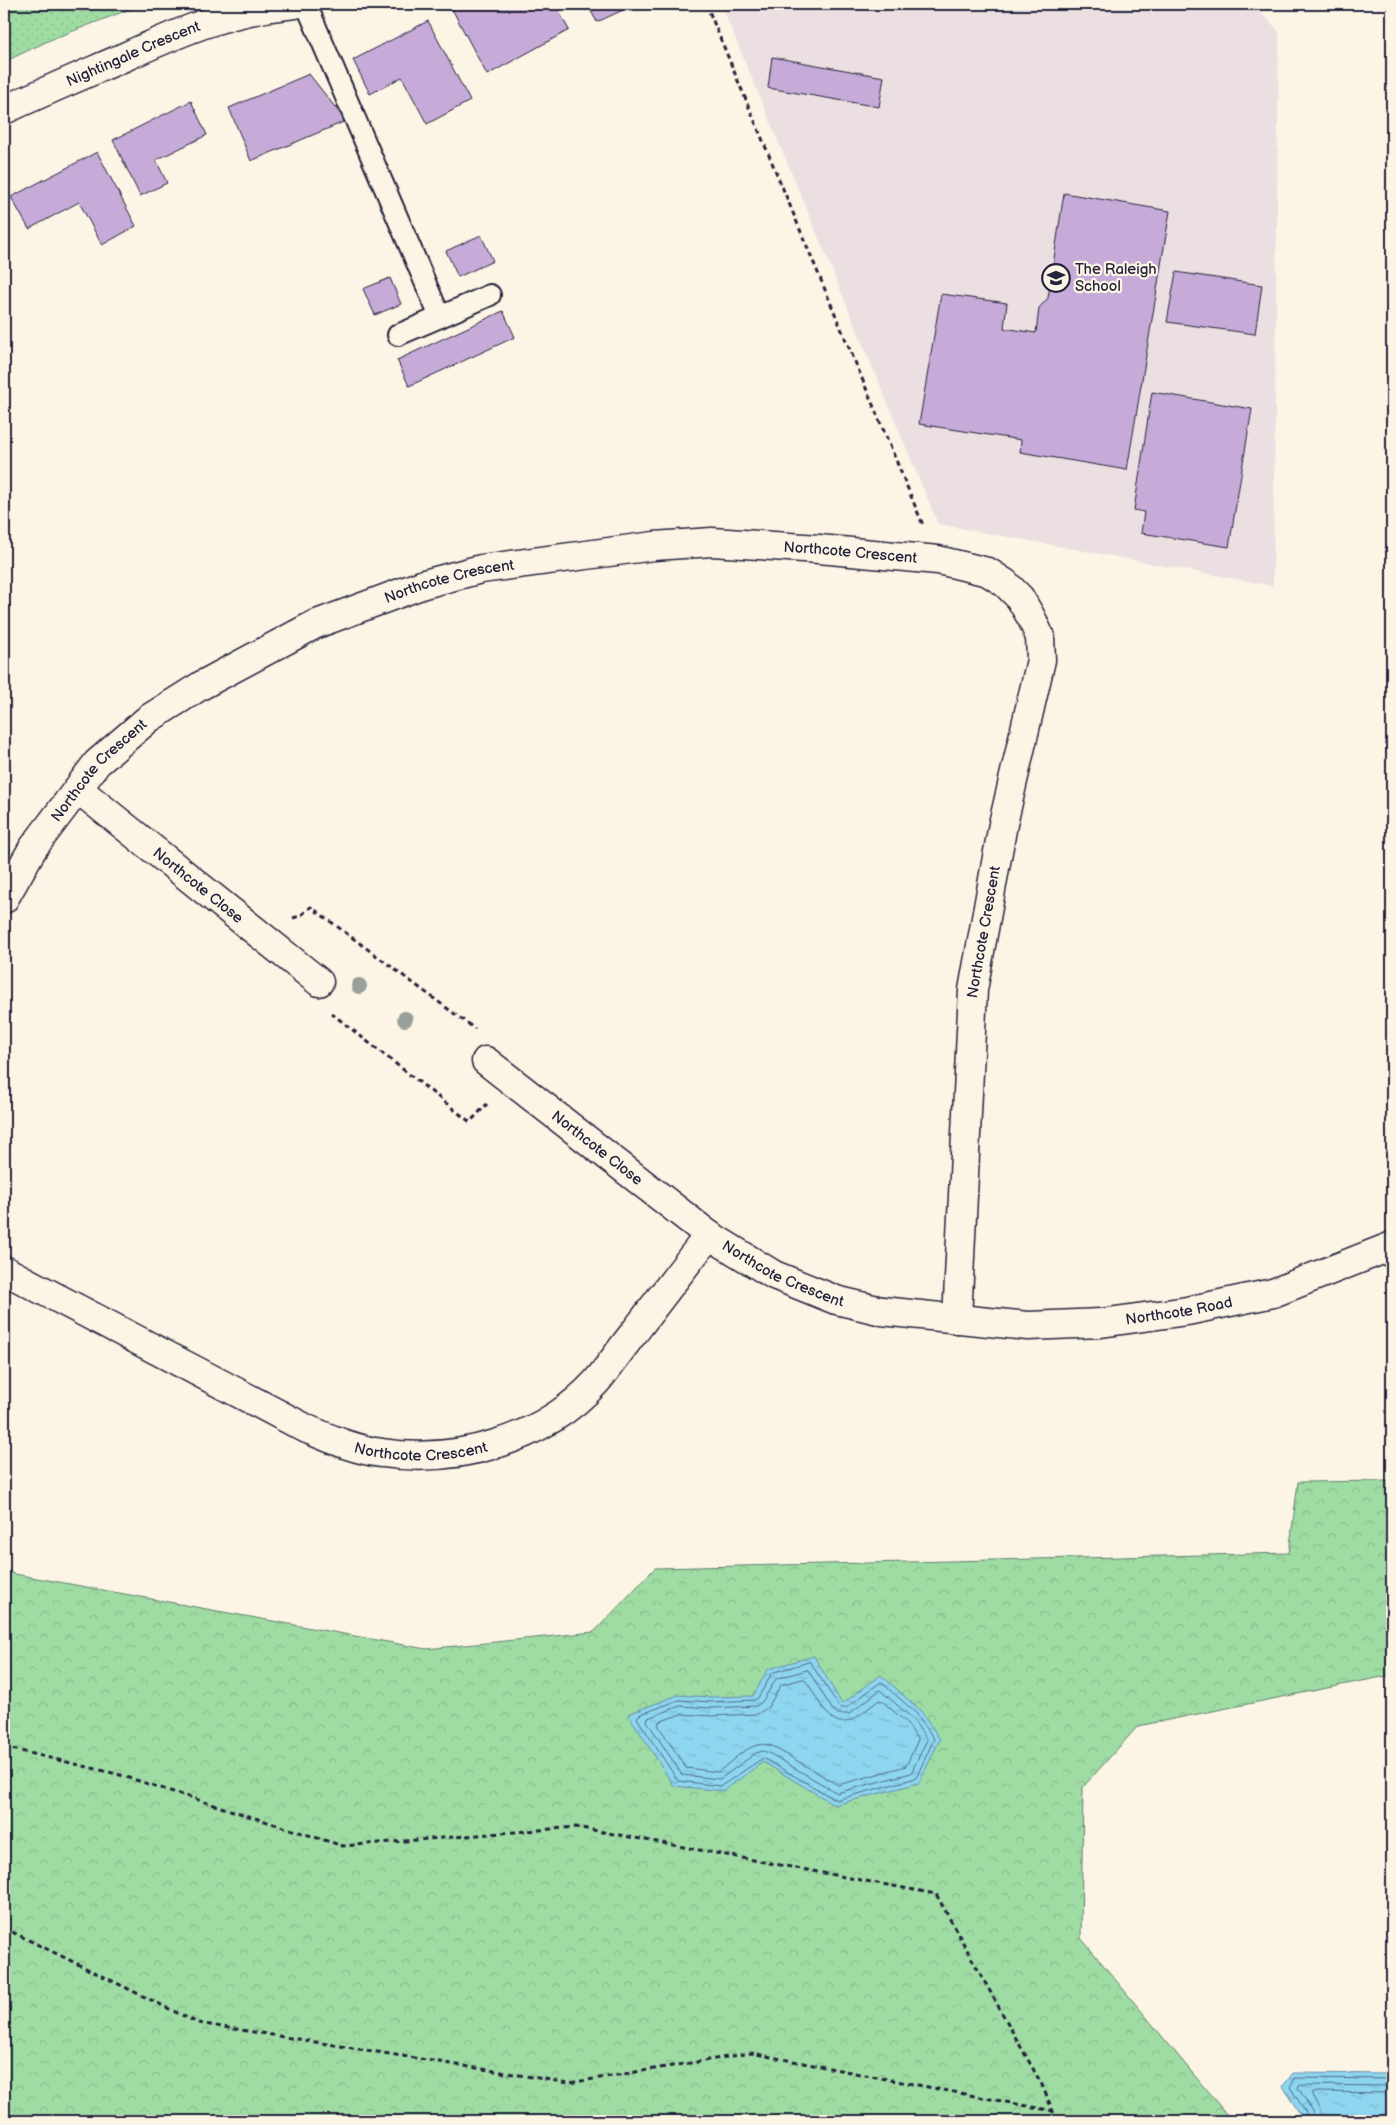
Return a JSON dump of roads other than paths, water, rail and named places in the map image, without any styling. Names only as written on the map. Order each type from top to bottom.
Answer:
[{"type":"street","name":"Nightingale Crescent","points":[[4,110],[176,34],[217,18],[262,7],[295,4]]},
{"type":"street","name":"Northcote Crescent","points":[[4,899],[33,848],[97,763],[148,719],[202,685],[314,625],[424,584],[481,569],[634,548],[712,542],[819,549],[938,560],[988,572],[1005,583],[1020,598],[1040,637],[1041,660],[1003,824],[972,990],[956,1319],[882,1311],[836,1300],[774,1275],[709,1235],[595,1382],[566,1408],[533,1429],[497,1444],[459,1453],[420,1456],[372,1451],[343,1444],[307,1429],[4,1270]]},
{"type":"street","name":"Northcote Close","points":[[78,789],[319,982]]},
{"type":"street","name":"Northcote Close","points":[[486,1061],[709,1235]]},
{"type":"street","name":"Northcote Road","points":[[956,1319],[1028,1326],[1100,1323],[1187,1311],[1273,1293],[1356,1262],[1392,1246]]},
{"type":"lane","points":[[306,4],[440,317]]},
{"type":"lane","points":[[398,335],[490,295]]},
{"type":"water","points":[[814,1656],[842,1704],[881,1675],[921,1711],[940,1739],[919,1783],[835,1805],[763,1762],[723,1791],[674,1786],[628,1714],[678,1695],[712,1697],[753,1696],[768,1669]]},
{"type":"water","points":[[1293,2073],[1392,2074],[1392,2121],[1304,2121],[1283,2086]]},
{"type":"place","name":"The Raleigh School","points":[[1056,278]]}]
